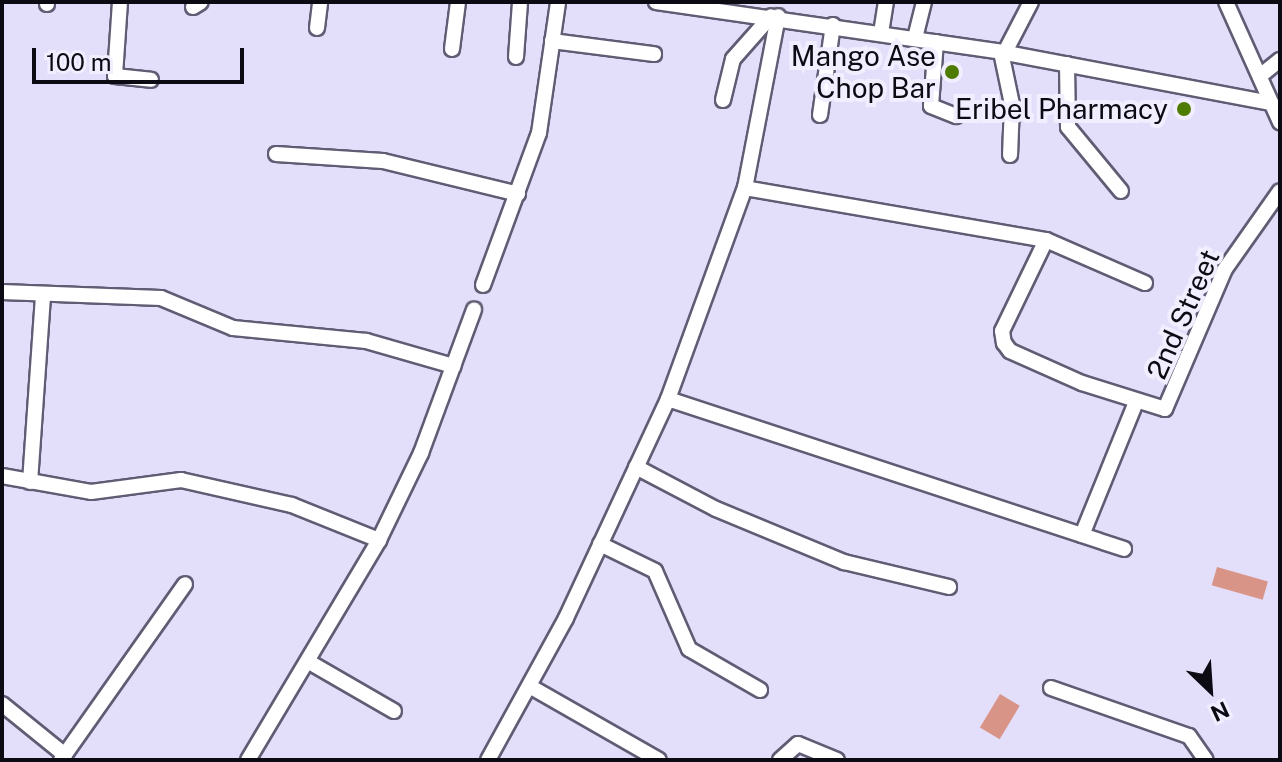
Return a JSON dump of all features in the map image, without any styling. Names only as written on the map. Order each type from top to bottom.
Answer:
[{"type":"street","points":[[120,2],[115,76],[151,80]]},
{"type":"street","points":[[317,28],[320,2]]},
{"type":"street","points":[[452,49],[458,2]]},
{"type":"street","points":[[516,57],[520,2]]},
{"type":"street","points":[[483,285],[539,133],[558,2]]},
{"type":"street","points":[[656,2],[774,16],[1003,52],[1271,103]]},
{"type":"street","points":[[881,33],[886,2]]},
{"type":"street","points":[[915,38],[924,2]]},
{"type":"street","points":[[1010,155],[1012,104],[1003,52],[1031,2]]},
{"type":"street","points":[[1226,2],[1280,122]]},
{"type":"street","points":[[723,100],[733,59],[774,16]]},
{"type":"street","points":[[488,760],[531,687],[668,399],[745,188],[774,16]]},
{"type":"street","points":[[820,115],[833,25]]},
{"type":"street","points":[[552,41],[654,54]]},
{"type":"street","points":[[936,42],[931,106],[956,116]]},
{"type":"street","points":[[1260,76],[1280,60]]},
{"type":"street","points":[[1067,64],[1068,127],[1121,191]]},
{"type":"street","points":[[276,154],[383,161],[518,194]]},
{"type":"street","points":[[745,188],[1046,240],[1145,283]]},
{"type":"street","name":"2nd Street","points":[[1136,402],[1156,409],[1171,406],[1225,269],[1280,191]]},
{"type":"street","points":[[1046,240],[1002,331],[1004,343],[1010,351],[1136,402],[1082,535]]},
{"type":"street","points":[[2,292],[161,298],[233,328],[366,341],[453,366]]},
{"type":"street","points":[[30,482],[43,294]]},
{"type":"street","points":[[248,760],[379,540],[421,453],[474,310]]},
{"type":"street","points":[[668,399],[1124,549]]},
{"type":"street","points":[[636,467],[716,509],[844,562],[949,587]]},
{"type":"street","points":[[2,476],[91,492],[181,480],[292,505],[379,540]]},
{"type":"street","points":[[600,544],[655,571],[689,649],[760,690]]},
{"type":"street","points":[[2,704],[63,758],[185,584]]},
{"type":"street","points":[[309,662],[394,711]]},
{"type":"street","points":[[531,687],[659,760]]},
{"type":"street","points":[[1051,688],[1189,736],[1206,760]]},
{"type":"street","points":[[780,760],[798,744],[837,760]]},
{"type":"building","points":[[1217,567],[1268,582],[1263,600],[1212,585]]},
{"type":"building","points":[[1000,694],[1020,706],[1000,739],[980,727]]},
{"type":"place","name":"Mango Ase Chop Bar","points":[[952,72]]},
{"type":"place","name":"Eribel Pharmacy","points":[[1184,109]]}]
